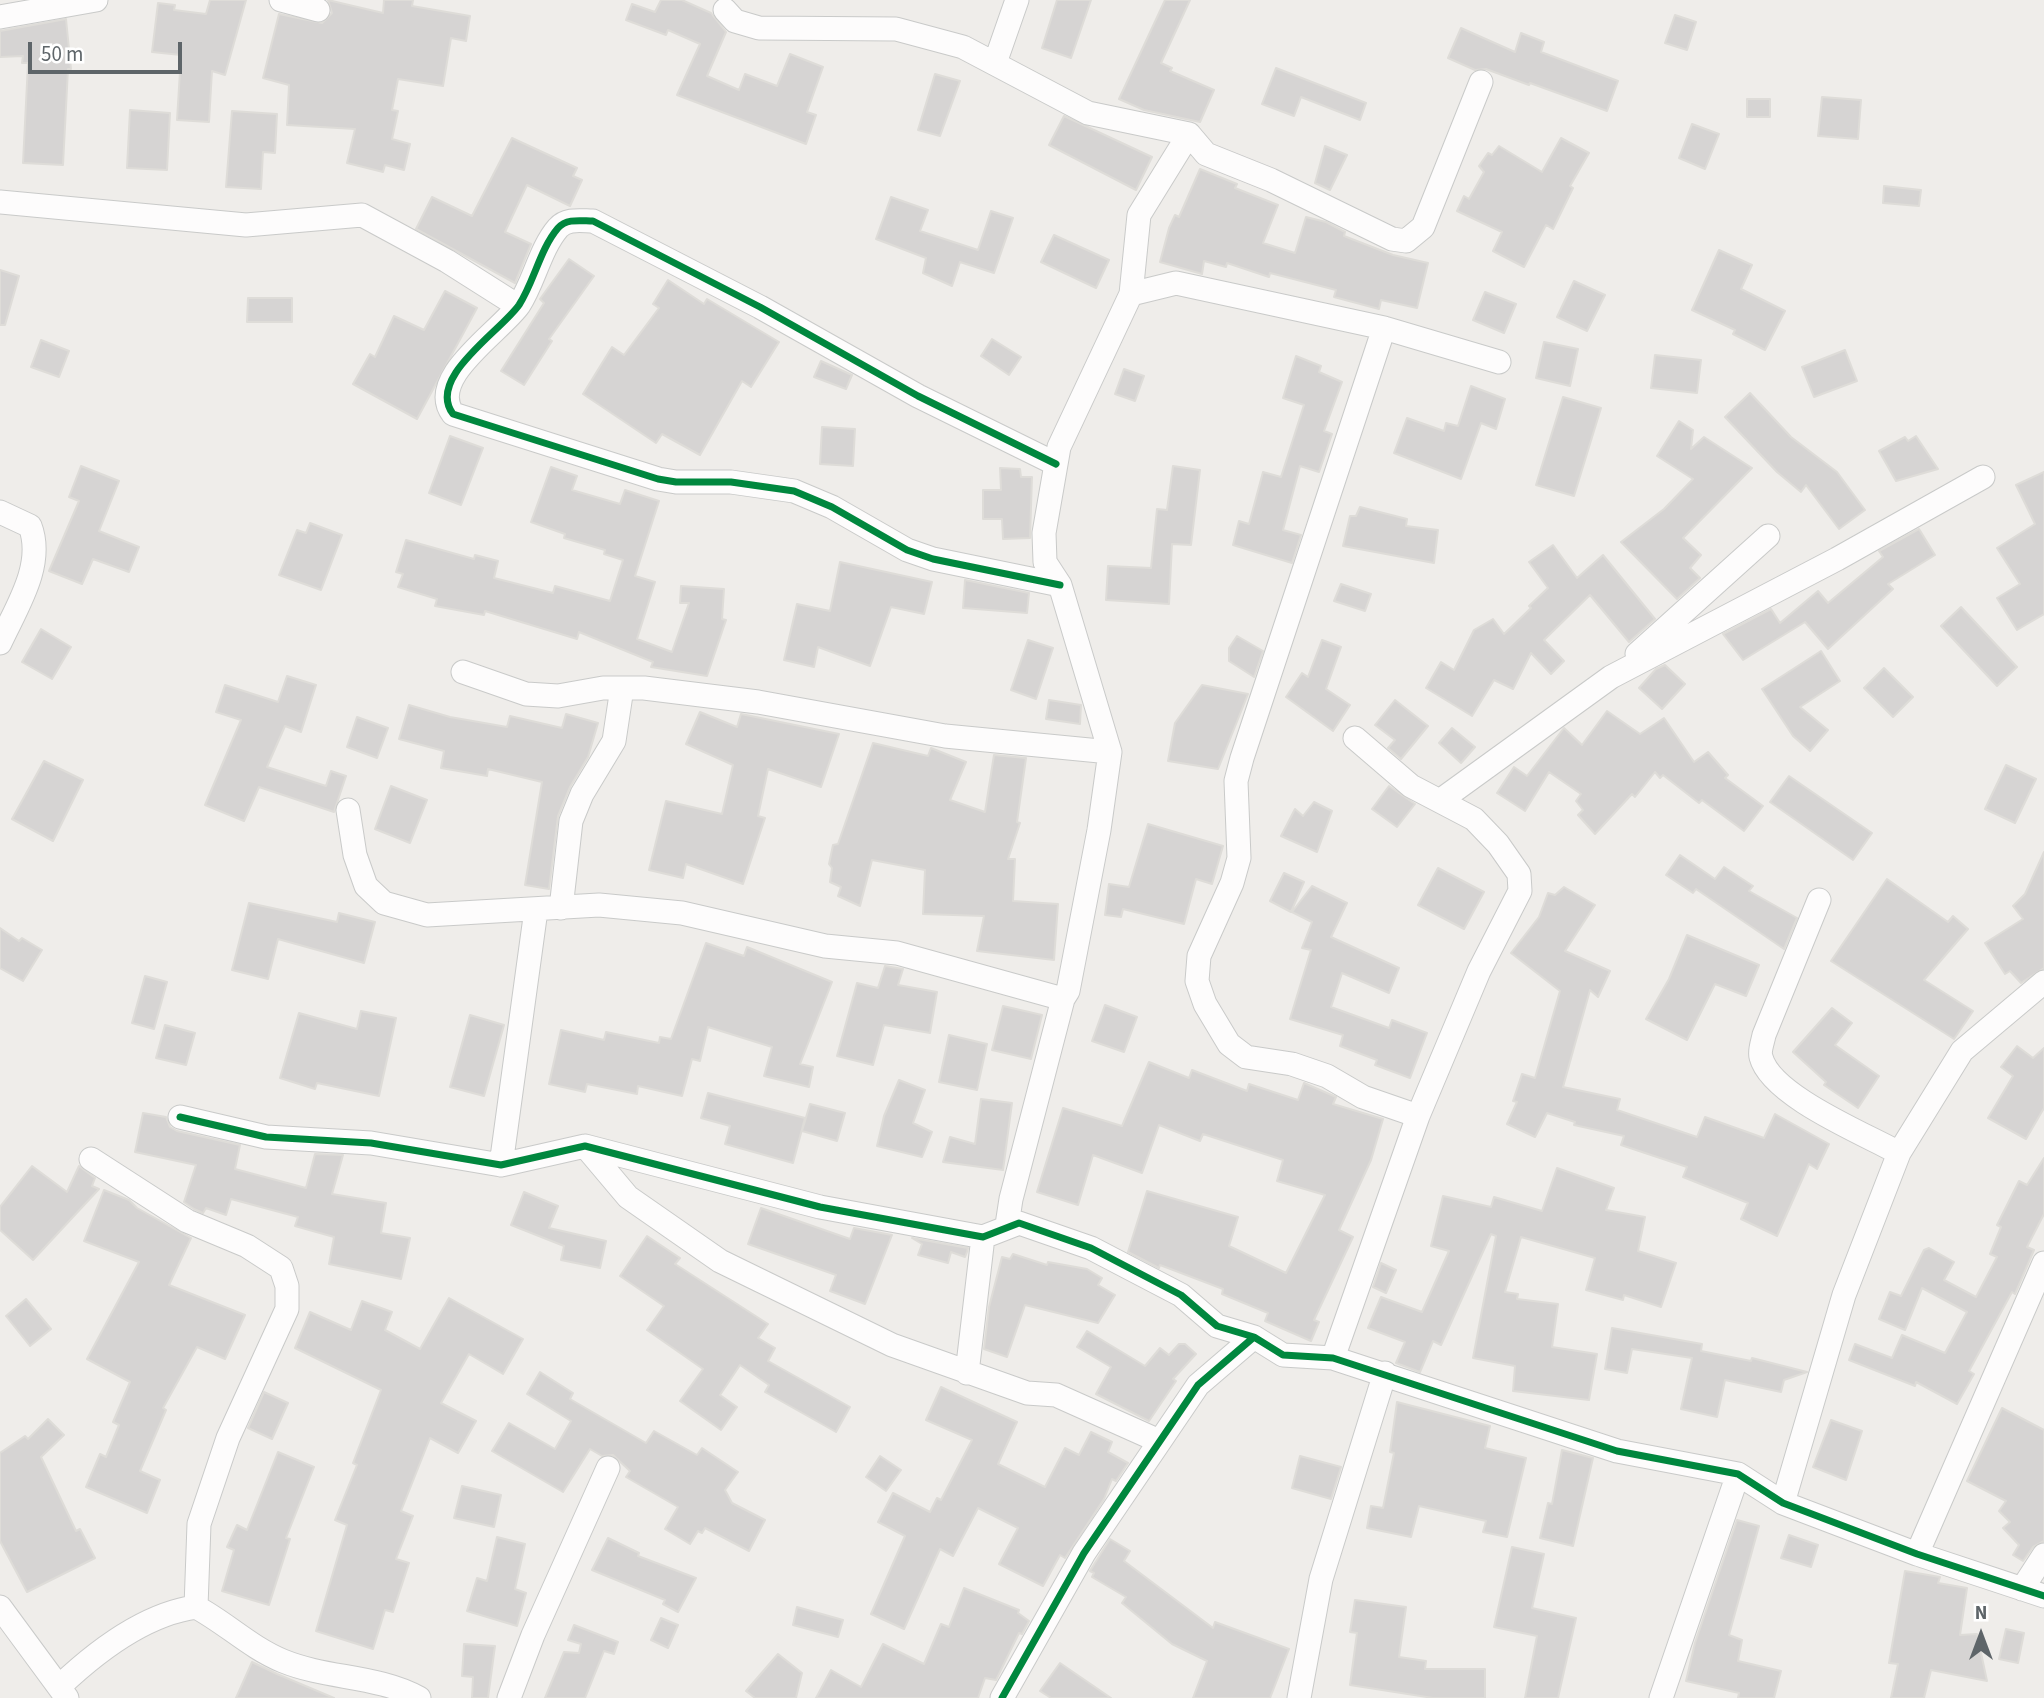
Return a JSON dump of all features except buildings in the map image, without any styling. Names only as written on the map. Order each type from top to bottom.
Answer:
[{"type":"street","points":[[0,17],[96,0]]},
{"type":"street","points":[[281,0],[318,10]]},
{"type":"street","points":[[995,63],[1017,0]]},
{"type":"street","points":[[725,10],[736,20],[759,28],[896,29],[963,47],[1087,113],[1189,134],[1206,154],[1270,180],[1392,239],[1406,241],[1423,227],[1481,82]]},
{"type":"street","points":[[1007,1226],[1011,1199],[1063,999],[1069,991],[1100,830],[1110,752],[1060,584],[1045,562],[1044,533],[1059,447],[1131,294],[1139,215],[1189,134]]},
{"type":"street","points":[[0,202],[246,225],[362,215],[447,261],[518,306]]},
{"type":"street","points":[[1056,464],[918,396],[760,307],[593,221],[572,220],[559,228],[518,306],[475,349],[446,388],[446,405],[453,414],[658,479],[676,482],[731,482],[794,491],[832,507],[906,550],[933,559],[1060,584]]},
{"type":"street","points":[[1131,294],[1176,284],[1384,328],[1499,362]]},
{"type":"street","points":[[1384,328],[1242,758],[1236,781],[1239,858],[1232,883],[1199,956],[1197,981],[1205,1004],[1229,1044],[1246,1056],[1292,1064],[1327,1076],[1363,1097],[1418,1116]]},
{"type":"street","points":[[1611,677],[1836,559],[1983,477]]},
{"type":"street","points":[[0,512],[30,526],[34,538],[31,575],[0,643]]},
{"type":"street","points":[[1441,800],[1492,760],[1611,677],[1769,536]]},
{"type":"street","points":[[463,672],[526,694],[558,696],[622,688],[758,702],[945,736],[1110,752]]},
{"type":"street","points":[[561,908],[571,821],[582,794],[614,741],[622,688]]},
{"type":"street","points":[[1334,1358],[1418,1116],[1479,971],[1520,891],[1519,874],[1498,844],[1474,818],[1411,786],[1355,738]]},
{"type":"street","points":[[348,810],[355,855],[366,886],[384,903],[427,915],[599,905],[682,913],[825,946],[897,953],[1063,999]]},
{"type":"street","points":[[1819,900],[1764,1035],[1760,1056],[1770,1075],[1788,1092],[1899,1153]]},
{"type":"street","points":[[502,1165],[536,910]]},
{"type":"street","points":[[1783,1503],[1844,1295],[1899,1153],[1962,1051],[2044,982]]},
{"type":"street","points":[[180,1117],[266,1137],[371,1143],[502,1165],[586,1146],[820,1207],[983,1237],[1019,1223],[1091,1248],[1181,1295],[1217,1326],[1254,1336],[1283,1355],[1334,1358],[1617,1451],[1738,1474],[1783,1503],[1917,1555],[2044,1596]]},
{"type":"street","points":[[586,1146],[628,1196],[719,1261],[892,1345],[1027,1393],[1056,1395],[1159,1441]]},
{"type":"street","points":[[91,1159],[187,1221],[258,1253],[281,1268],[287,1286],[287,1309],[228,1438],[199,1524],[196,1606]]},
{"type":"street","points":[[967,1373],[983,1237]]},
{"type":"street","points":[[1917,1555],[2044,1263]]},
{"type":"street","points":[[1002,1698],[1084,1553],[1159,1441],[1198,1385],[1254,1336]]},
{"type":"street","points":[[1299,1698],[1321,1579],[1385,1373]]},
{"type":"street","points":[[509,1698],[533,1635],[608,1468]]},
{"type":"street","points":[[1661,1698],[1738,1474]]},
{"type":"street","points":[[2022,1588],[2044,1555]]},
{"type":"street","points":[[0,1607],[64,1692],[93,1655],[175,1610],[196,1606],[259,1650],[285,1662],[383,1684],[419,1698]]},
{"type":"cycle path","points":[[1056,464],[918,396],[760,307],[593,221],[570,221],[558,228],[546,246],[519,305],[457,371],[449,386],[447,400],[453,414],[658,479],[676,482],[731,482],[794,491],[832,507],[907,550],[933,559],[1060,585]]},
{"type":"cycle path","points":[[180,1117],[266,1137],[371,1143],[501,1165],[585,1146],[820,1207],[983,1237],[1019,1223],[1091,1248],[1181,1295],[1217,1326],[1254,1337]]},
{"type":"cycle path","points":[[1002,1698],[1084,1553],[1198,1385],[1254,1337],[1283,1355],[1333,1358],[1617,1451],[1738,1474],[1783,1503],[1917,1554],[2044,1596]]}]
